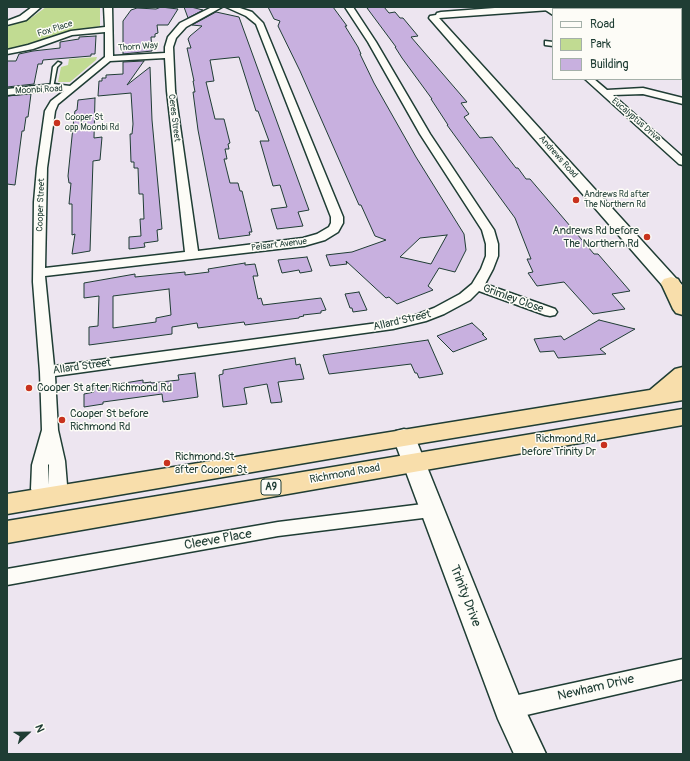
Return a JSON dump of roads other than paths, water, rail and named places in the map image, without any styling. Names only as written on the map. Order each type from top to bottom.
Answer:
[{"type":"highway","points":[[679,290],[683,309]]},
{"type":"highway","points":[[656,397],[683,374]]},
{"type":"highway","points":[[7,504],[404,437],[683,392]]},
{"type":"highway","name":"Richmond Road","points":[[7,532],[683,417]]},
{"type":"highway","points":[[48,497],[56,504],[67,509],[129,511]]},
{"type":"highway","points":[[7,520],[29,512],[48,497]]},
{"type":"main road","points":[[545,7],[550,7]]},
{"type":"main road","name":"Andrews Road","points":[[545,7],[429,14],[679,290]]},
{"type":"main road","name":"Trinity Drive","points":[[404,437],[509,708],[530,754]]},
{"type":"street","points":[[7,23],[23,18],[38,7]]},
{"type":"street","points":[[108,7],[108,59]]},
{"type":"street","name":"Ceres Street","points":[[192,255],[171,91],[169,55],[170,42],[179,29],[195,18],[218,7]]},
{"type":"street","name":"Pelsart Avenue","points":[[39,273],[312,241],[325,236],[336,226],[338,220],[259,23],[249,14],[230,7]]},
{"type":"street","name":"Allard Street","points":[[47,372],[393,325],[421,318],[439,311],[465,297],[477,286],[487,269],[492,256],[492,244],[488,230],[424,134],[372,42],[349,7]]},
{"type":"street","name":"Fox Place","points":[[7,52],[34,46],[71,33],[109,29]]},
{"type":"street","name":"Thorn Way","points":[[108,59],[169,55]]},
{"type":"street","name":"Cooper Street","points":[[48,497],[40,489],[40,465],[50,430],[39,273],[42,168],[50,111],[54,103],[108,59]]},
{"type":"street","name":"Eucalyptus Drive","points":[[590,80],[683,162]]},
{"type":"street","name":"Moonbi Road","points":[[7,92],[51,88],[70,89]]},
{"type":"street","points":[[605,93],[643,91],[683,101]]},
{"type":"street","name":"Grimley Close","points":[[477,286],[550,312]]},
{"type":"street","name":"Cleeve Place","points":[[7,578],[278,530],[431,510]]},
{"type":"street","name":"Newham Drive","points":[[509,708],[683,669]]},
{"type":"lane","points":[[51,88],[55,67],[59,63]]},
{"type":"place","name":"Cooper St opp Moonbi Rd","points":[[57,123]]},
{"type":"place","name":"Andrews Rd after The Northern Rd","points":[[576,200]]},
{"type":"place","name":"Andrews Rd before The Northern Rd","points":[[647,237]]},
{"type":"place","name":"Cooper St after Richmond Rd","points":[[29,388]]},
{"type":"place","name":"Cooper St before Richmond Rd","points":[[62,420]]},
{"type":"place","name":"Richmond Rd before Trinity Dr","points":[[604,445]]},
{"type":"place","name":"Richmond St after Cooper St","points":[[167,463]]}]
